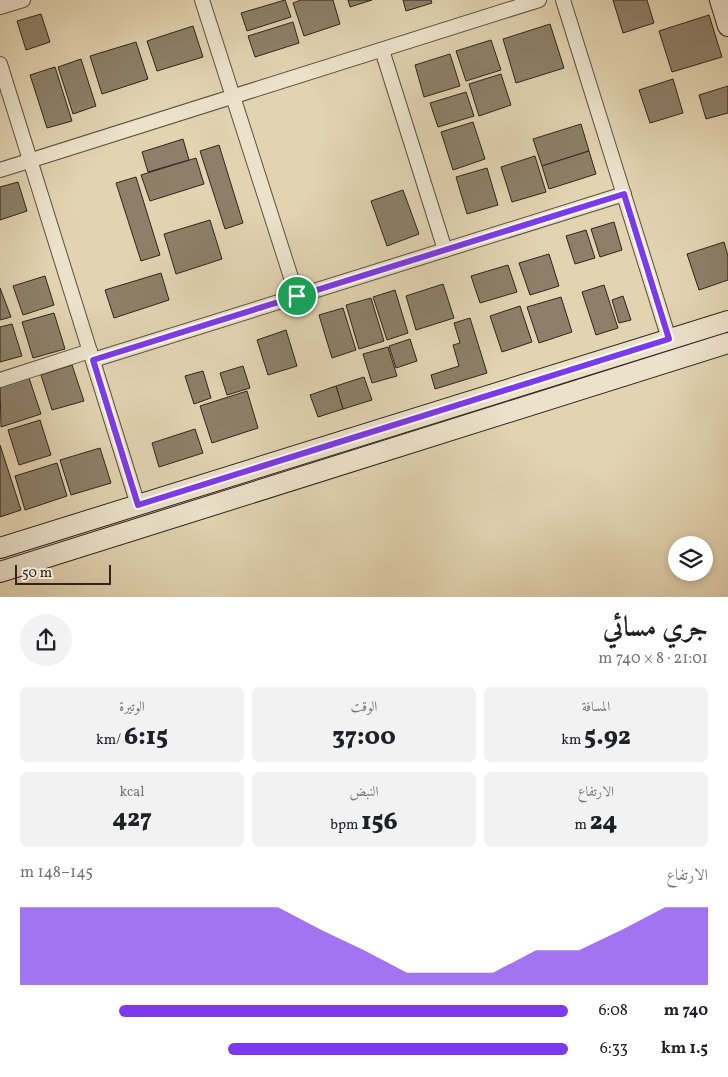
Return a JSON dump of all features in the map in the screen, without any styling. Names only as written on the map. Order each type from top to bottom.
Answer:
[{"type":"street","points":[[0,7],[23,0]]},
{"type":"street","points":[[202,0],[297,296]]},
{"type":"street","points":[[0,170],[539,0]]},
{"type":"street","points":[[563,0],[669,339]]},
{"type":"street","points":[[720,0],[728,26]]},
{"type":"street","points":[[382,50],[445,250]]},
{"type":"street","points":[[0,64],[138,505]]},
{"type":"street","points":[[0,380],[91,356],[297,296],[624,194]]},
{"type":"street","points":[[0,548],[728,321]]},
{"type":"street","points":[[0,572],[728,343]]},
{"type":"building","points":[[285,0],[291,17],[247,31],[241,13]]},
{"type":"building","points":[[301,0],[333,0],[340,24],[304,36],[293,3]]},
{"type":"building","points":[[348,0],[372,0],[350,7]]},
{"type":"building","points":[[403,0],[431,0],[432,3],[406,11]]},
{"type":"building","points":[[613,0],[647,0],[654,23],[623,33]]},
{"type":"building","points":[[41,14],[50,42],[26,50],[17,21]]},
{"type":"building","points":[[709,15],[722,57],[672,72],[659,31]]},
{"type":"building","points":[[293,22],[299,43],[255,57],[248,36]]},
{"type":"building","points":[[550,24],[564,68],[516,83],[503,39]]},
{"type":"building","points":[[193,26],[203,57],[157,71],[147,41]]},
{"type":"building","points":[[491,40],[501,70],[466,81],[456,51]]},
{"type":"building","points":[[136,42],[148,79],[102,94],[90,56]]},
{"type":"building","points":[[450,54],[460,86],[424,97],[415,65]]},
{"type":"building","points":[[81,59],[96,106],[73,114],[58,67]]},
{"type":"building","points":[[55,67],[72,121],[47,128],[30,75]]},
{"type":"building","points":[[501,74],[511,105],[479,116],[469,84]]},
{"type":"building","points":[[673,79],[683,113],[650,123],[639,90]]},
{"type":"building","points":[[728,86],[728,113],[706,119],[699,95]]},
{"type":"building","points":[[466,92],[474,116],[438,127],[430,103]]},
{"type":"building","points":[[473,122],[485,159],[453,170],[441,132]]},
{"type":"building","points":[[581,124],[589,151],[542,166],[533,139]]},
{"type":"building","points":[[183,139],[189,160],[148,172],[142,152]]},
{"type":"building","points":[[219,145],[243,223],[225,229],[200,151]]},
{"type":"building","points":[[589,151],[596,174],[549,189],[542,166]]},
{"type":"building","points":[[535,156],[546,192],[512,202],[501,167]]},
{"type":"building","points":[[196,158],[204,184],[150,201],[141,175]]},
{"type":"building","points":[[487,168],[498,205],[467,214],[456,177]]},
{"type":"building","points":[[136,177],[160,255],[141,261],[116,183]]},
{"type":"building","points":[[18,182],[27,211],[0,220],[0,187]]},
{"type":"building","points":[[403,190],[419,234],[387,246],[371,201]]},
{"type":"building","points":[[210,220],[222,259],[176,274],[164,234]]},
{"type":"building","points":[[614,222],[622,250],[600,257],[591,229]]},
{"type":"building","points":[[586,230],[595,258],[575,264],[566,236]]},
{"type":"building","points":[[724,242],[728,256],[728,280],[699,290],[687,254]]},
{"type":"building","points":[[549,254],[559,286],[530,295],[519,263]]},
{"type":"building","points":[[508,265],[517,292],[480,303],[471,276]]},
{"type":"building","points":[[161,273],[169,300],[114,318],[105,290]]},
{"type":"building","points":[[45,276],[54,305],[23,315],[13,286]]},
{"type":"building","points":[[443,284],[454,318],[416,330],[406,296]]},
{"type":"building","points":[[604,285],[618,328],[596,335],[582,292]]},
{"type":"building","points":[[0,288],[11,317],[0,320]]},
{"type":"building","points":[[395,290],[408,333],[387,340],[373,297]]},
{"type":"building","points":[[623,296],[631,320],[619,323],[612,300]]},
{"type":"building","points":[[561,297],[572,332],[539,343],[527,307]]},
{"type":"building","points":[[371,298],[384,341],[359,349],[346,305]]},
{"type":"building","points":[[520,306],[532,342],[502,352],[490,316]]},
{"type":"building","points":[[343,308],[356,350],[332,358],[319,315]]},
{"type":"building","points":[[54,313],[65,349],[33,358],[22,322]]},
{"type":"building","points":[[470,318],[487,373],[435,389],[431,375],[459,366],[453,345],[460,343],[454,323]]},
{"type":"building","points":[[12,324],[22,356],[0,362],[0,327]]},
{"type":"building","points":[[286,330],[297,366],[268,375],[257,340]]},
{"type":"building","points":[[410,339],[417,361],[396,368],[389,346]]},
{"type":"building","points":[[388,347],[397,376],[372,383],[363,354]]},
{"type":"building","points":[[72,365],[84,401],[52,410],[41,375]]},
{"type":"building","points":[[243,366],[250,388],[227,395],[220,373]]},
{"type":"building","points":[[203,371],[211,398],[194,404],[185,376]]},
{"type":"building","points":[[364,377],[372,400],[343,409],[336,386]]},
{"type":"building","points":[[29,378],[41,414],[1,427],[0,387]]},
{"type":"building","points":[[336,386],[343,409],[318,417],[310,395]]},
{"type":"building","points":[[247,391],[258,428],[212,443],[200,406]]},
{"type":"building","points":[[40,420],[51,455],[19,465],[8,430]]},
{"type":"building","points":[[195,429],[203,453],[159,467],[152,443]]},
{"type":"building","points":[[0,445],[21,510],[0,517]]},
{"type":"building","points":[[100,448],[111,483],[71,495],[60,460]]},
{"type":"building","points":[[57,463],[67,496],[25,510],[15,476]]},
{"type":"route","points":[[624,194],[669,339],[138,505],[93,360],[297,296],[624,194]]}]
